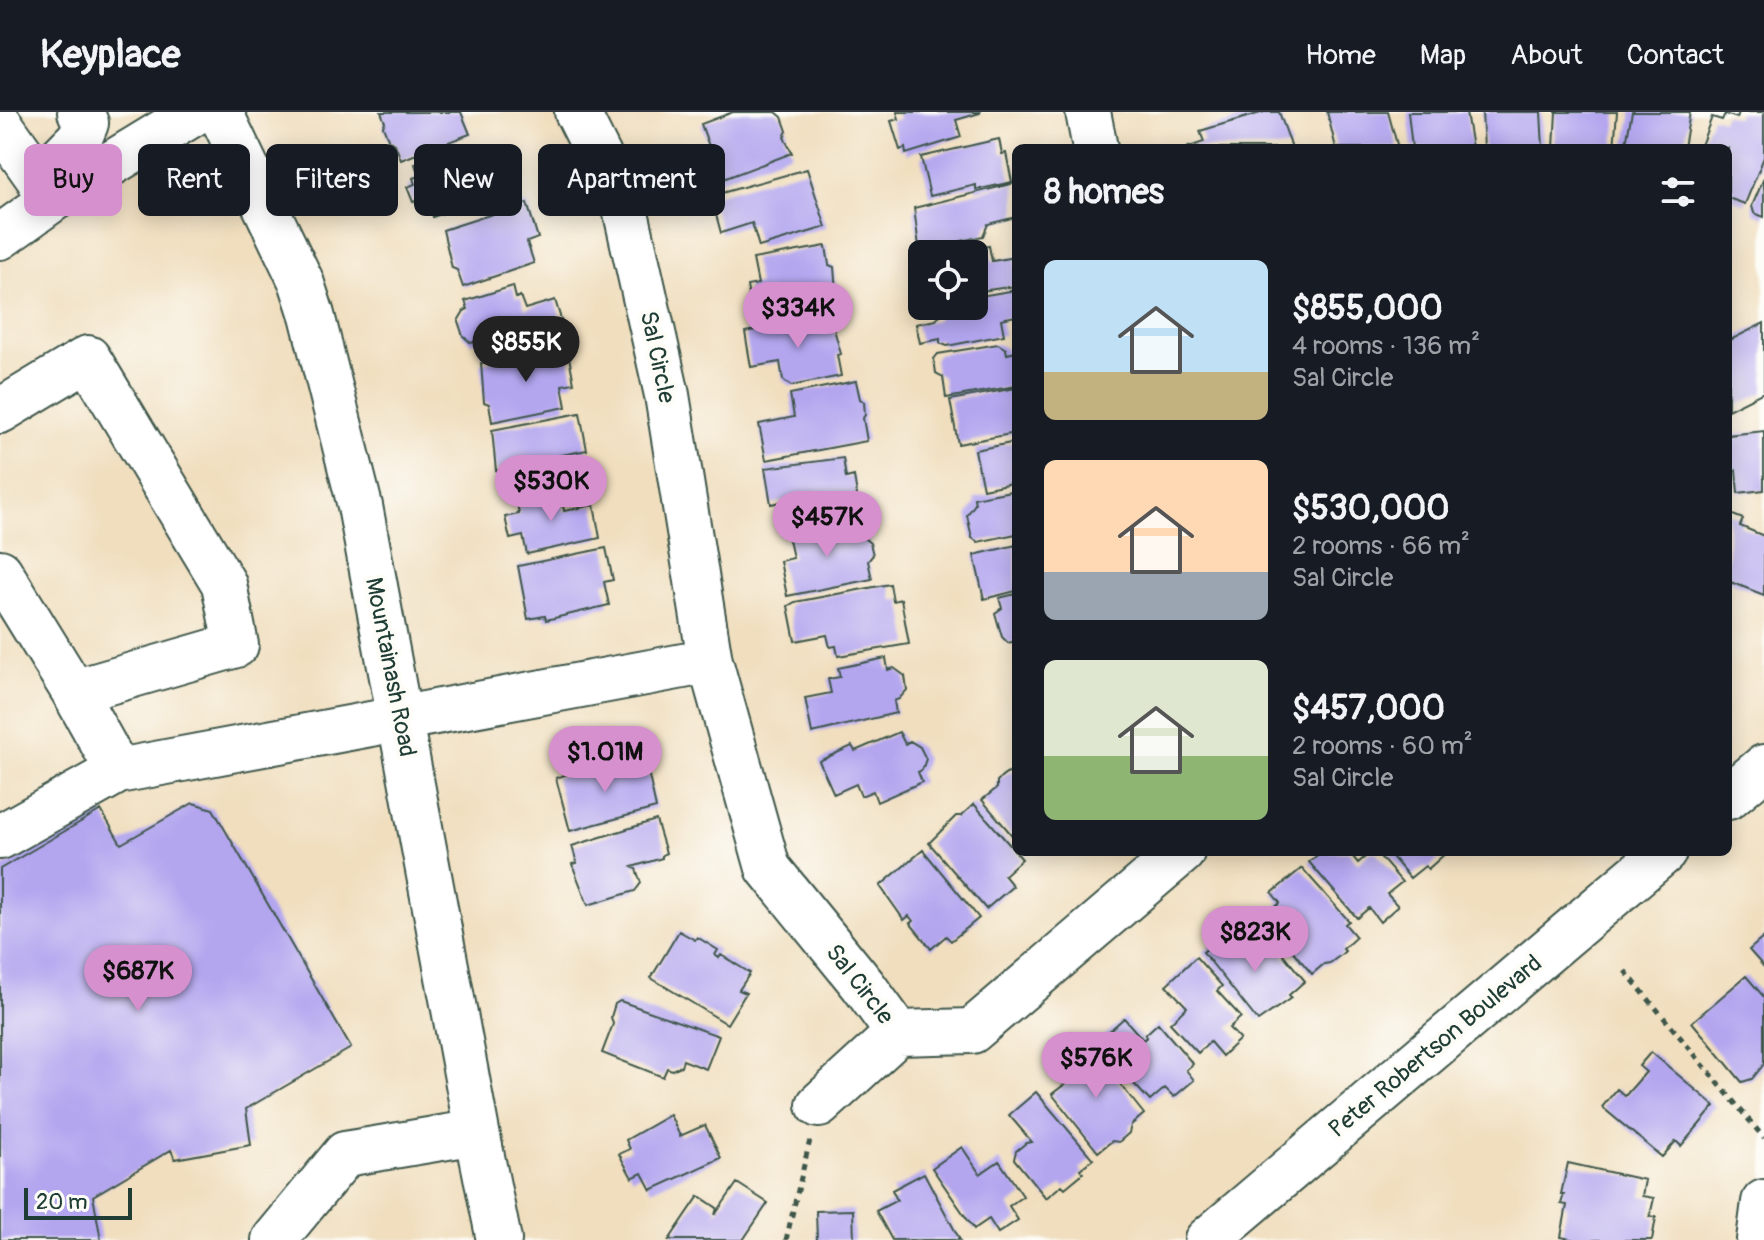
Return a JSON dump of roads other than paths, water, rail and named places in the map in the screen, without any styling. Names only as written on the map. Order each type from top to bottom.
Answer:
[{"type":"street","points":[[76,144],[86,123],[80,112]]},
{"type":"street","points":[[122,150],[196,112]]},
{"type":"street","name":"Mountainash Road","points":[[220,112],[301,281],[360,506],[499,1240]]},
{"type":"street","name":"Sal Circle","points":[[577,112],[625,208],[667,395],[710,661],[768,868],[898,1033],[972,1031],[1177,856]]},
{"type":"street","points":[[1088,112],[1094,144]]},
{"type":"street","points":[[0,124],[24,158]]},
{"type":"street","points":[[0,237],[24,212]]},
{"type":"street","points":[[0,411],[88,358],[224,584],[236,645],[74,692]]},
{"type":"street","points":[[0,572],[74,692],[118,771]]},
{"type":"street","points":[[0,837],[118,771],[710,661]]},
{"type":"street","points":[[1732,794],[1764,767]]},
{"type":"street","name":"Peter Robertson Boulevard","points":[[1207,1240],[1659,856]]},
{"type":"street","points":[[819,1105],[898,1033]]},
{"type":"street","points":[[274,1240],[345,1154],[477,1132]]},
{"type":"street","points":[[1759,1240],[1764,1202]]}]
